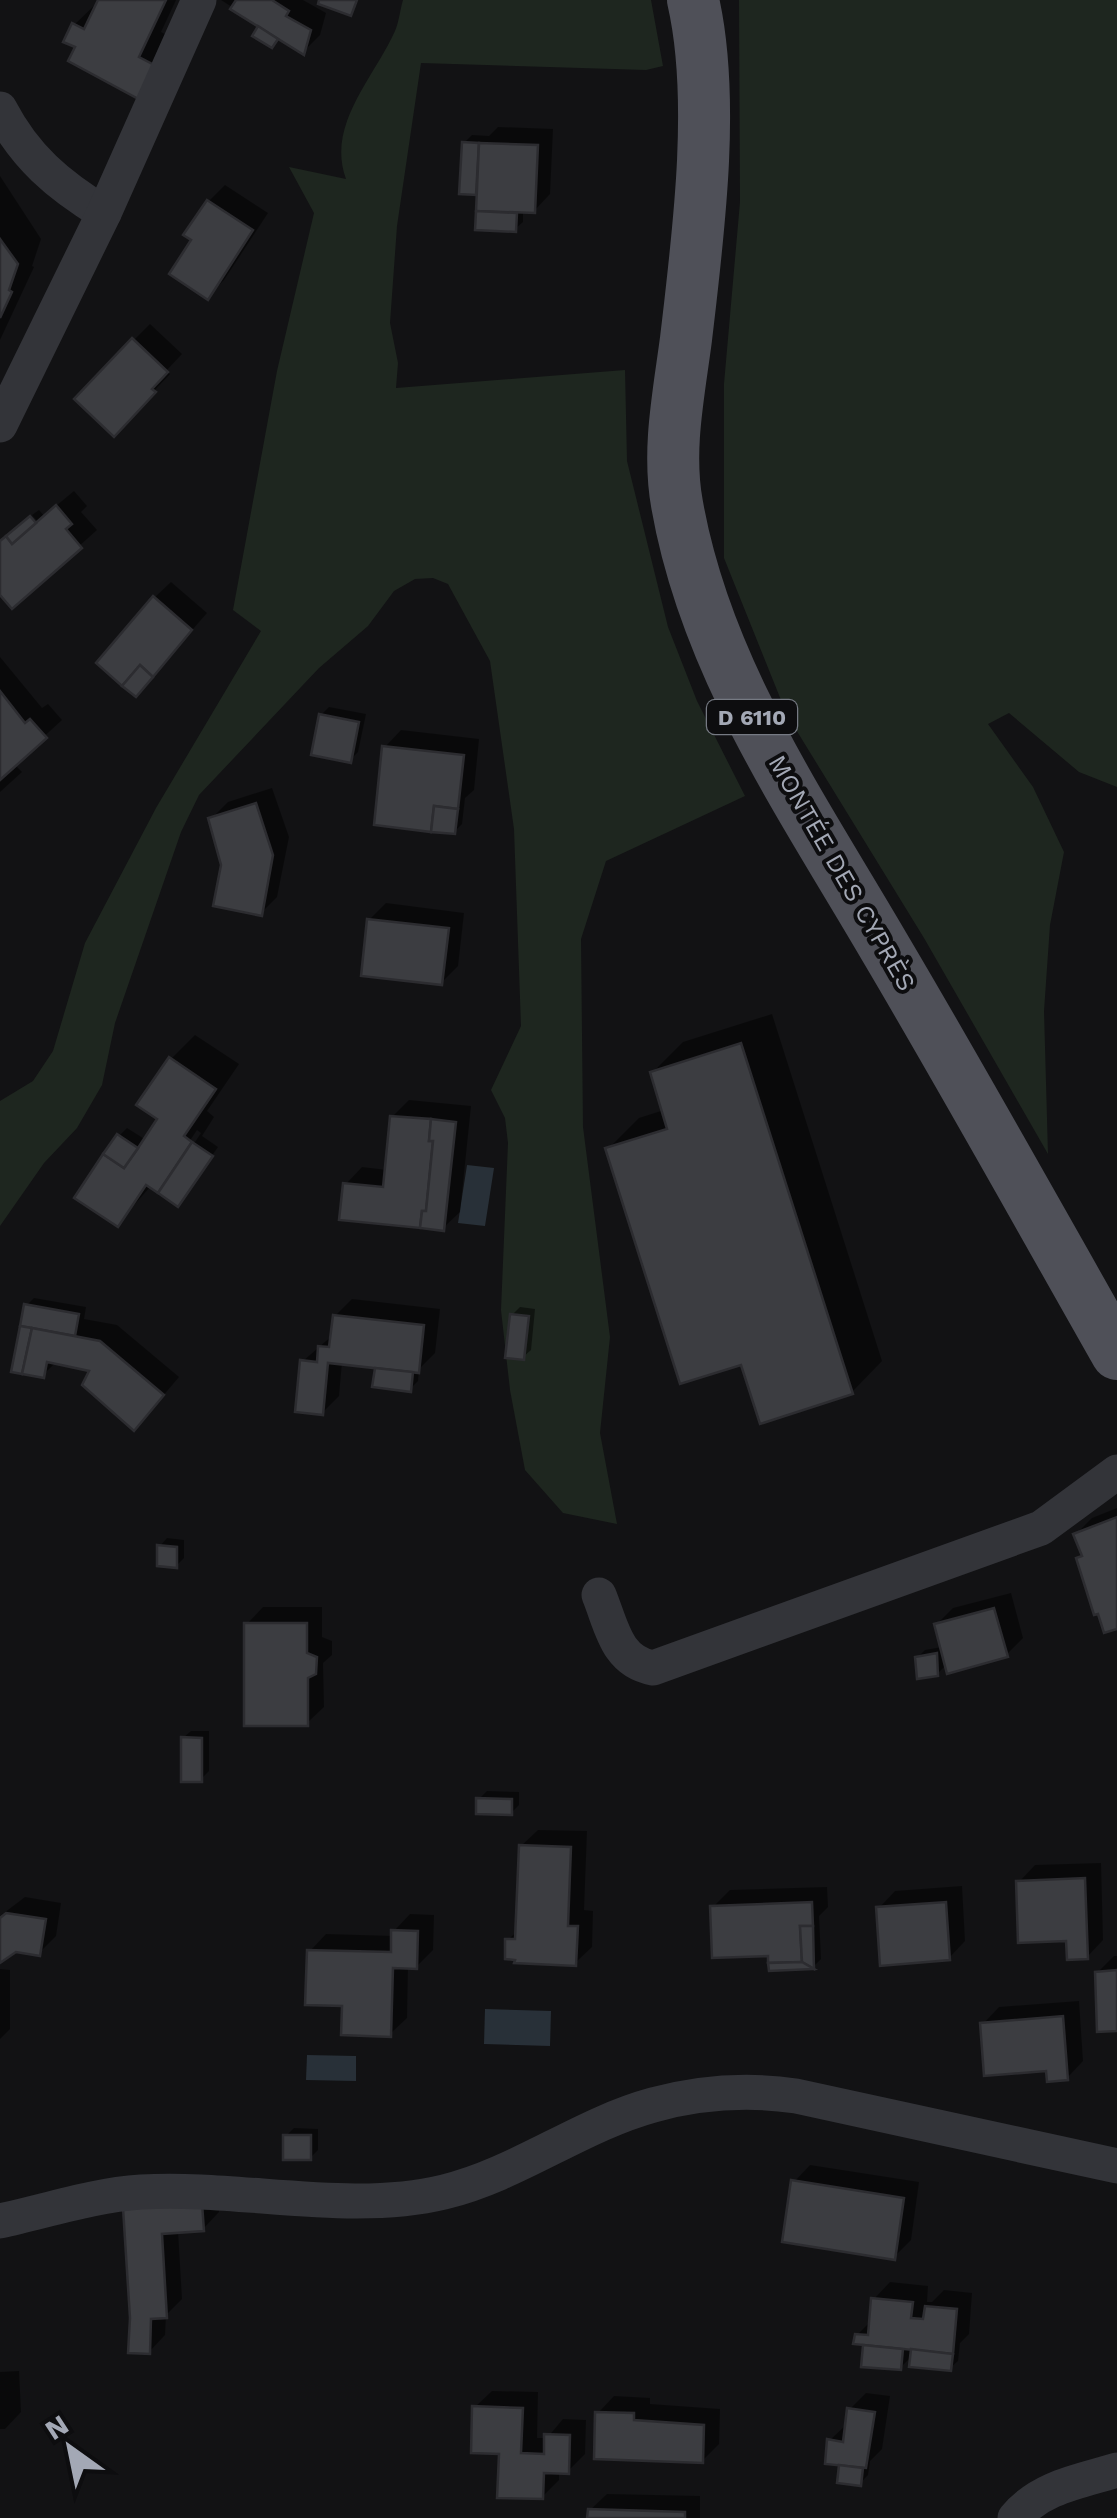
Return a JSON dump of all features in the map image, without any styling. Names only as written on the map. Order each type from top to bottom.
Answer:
[{"type":"main road","name":"MONTÉE DES CYPRÈS","points":[[693,0],[699,26],[704,106],[696,256],[673,447],[676,500],[689,561],[726,667],[774,758],[926,1016],[1117,1354]]},
{"type":"street","points":[[0,425],[104,212],[198,0]]},
{"type":"street","points":[[0,110],[39,166],[64,189],[104,212]]},
{"type":"street","points":[[598,1596],[625,1656],[636,1664],[653,1668],[1041,1528],[1117,1472]]},
{"type":"street","points":[[0,2222],[140,2192],[326,2199],[439,2193],[485,2180],[652,2105],[709,2093],[796,2096],[1117,2166]]},
{"type":"street","points":[[1016,2518],[1037,2498],[1058,2487],[1117,2470]]},
{"type":"shaded area","points":[[403,0],[651,0],[663,66],[646,70],[421,63],[397,226],[390,323],[398,363],[396,388],[625,370],[627,461],[668,627],[697,701],[745,796],[606,861],[581,939],[583,1127],[610,1337],[600,1433],[617,1524],[563,1513],[525,1470],[510,1390],[501,1310],[508,1143],[505,1118],[491,1090],[521,1026],[514,829],[490,661],[448,584],[433,578],[415,579],[394,591],[368,626],[319,668],[199,795],[181,832],[115,1023],[102,1085],[77,1128],[44,1163],[0,1226],[0,1101],[33,1081],[53,1051],[85,943],[156,808],[261,631],[233,610],[277,371],[314,213],[289,167],[346,179],[342,140],[347,121],[395,31]]},
{"type":"shaded area","points":[[739,0],[1117,0],[1117,787],[1079,772],[1009,713],[988,724],[1033,787],[1064,852],[1050,925],[1044,1011],[1048,1154],[924,938],[787,715],[724,558],[724,384],[740,202]]},
{"type":"shaded area","points":[[467,1165],[494,1168],[485,1226],[458,1223]]},
{"type":"shaded area","points":[[485,2009],[551,2011],[550,2046],[484,2044]]},
{"type":"shaded area","points":[[307,2055],[356,2056],[356,2081],[306,2080]]},
{"type":"building","points":[[98,0],[166,0],[139,57],[160,68],[144,102],[68,61],[75,47],[63,42],[72,23],[84,29]]},
{"type":"building","points":[[236,0],[272,0],[289,11],[286,16],[311,30],[304,55],[230,9]]},
{"type":"building","points":[[319,0],[357,0],[351,16],[318,4]]},
{"type":"building","points":[[258,26],[278,39],[272,48],[252,36]]},
{"type":"building","points":[[462,142],[479,143],[476,195],[459,194]]},
{"type":"building","points":[[479,143],[538,145],[535,213],[476,211]]},
{"type":"building","points":[[207,200],[253,230],[208,300],[169,274],[191,240],[183,235]]},
{"type":"building","points":[[476,211],[517,213],[516,232],[475,230]]},
{"type":"building","points":[[0,239],[18,264],[9,290],[12,292],[0,318]]},
{"type":"building","points":[[132,338],[168,372],[152,389],[156,392],[114,437],[74,399]]},
{"type":"building","points":[[56,505],[72,524],[66,529],[82,548],[12,609],[0,595],[0,541],[6,536],[12,544]]},
{"type":"building","points":[[30,516],[36,523],[12,544],[6,536]]},
{"type":"building","points":[[153,596],[192,630],[153,677],[140,665],[122,686],[96,663]]},
{"type":"building","points":[[140,665],[153,677],[136,697],[122,686]]},
{"type":"building","points":[[0,691],[25,723],[30,719],[47,738],[0,780]]},
{"type":"building","points":[[319,714],[359,722],[351,763],[311,755]]},
{"type":"building","points":[[382,746],[464,755],[458,809],[434,806],[431,832],[374,825]]},
{"type":"building","points":[[256,803],[273,855],[262,916],[213,906],[221,865],[208,818]]},
{"type":"building","points":[[434,806],[458,809],[455,834],[431,832]]},
{"type":"building","points":[[367,919],[449,928],[442,985],[361,976]]},
{"type":"building","points":[[741,1043],[853,1394],[760,1424],[741,1365],[680,1384],[605,1148],[667,1129],[650,1072]]},
{"type":"building","points":[[169,1057],[216,1089],[184,1136],[192,1142],[158,1193],[146,1185],[118,1227],[74,1198],[103,1154],[124,1168],[138,1148],[157,1119],[136,1105]]},
{"type":"building","points":[[390,1116],[431,1119],[429,1141],[433,1141],[426,1211],[422,1211],[420,1228],[339,1220],[343,1183],[383,1187]]},
{"type":"building","points":[[431,1119],[456,1122],[444,1231],[420,1228],[422,1211],[426,1211],[433,1141],[429,1141]]},
{"type":"building","points":[[117,1134],[138,1148],[124,1168],[103,1154]]},
{"type":"building","points":[[192,1142],[213,1156],[178,1207],[158,1193]]},
{"type":"building","points":[[24,1304],[79,1314],[75,1336],[20,1326]]},
{"type":"building","points":[[510,1314],[529,1316],[524,1360],[505,1358]]},
{"type":"building","points":[[333,1315],[424,1325],[419,1373],[328,1363],[323,1415],[295,1412],[300,1360],[317,1362],[318,1346],[329,1347]]},
{"type":"building","points":[[20,1326],[32,1328],[22,1374],[11,1372]]},
{"type":"building","points":[[32,1328],[100,1341],[164,1395],[134,1431],[82,1385],[89,1371],[47,1362],[44,1378],[22,1374]]},
{"type":"building","points":[[375,1368],[413,1372],[411,1392],[372,1387]]},
{"type":"building","points":[[1117,1517],[1117,1629],[1104,1633],[1098,1614],[1094,1615],[1076,1558],[1082,1556],[1073,1534]]},
{"type":"building","points":[[157,1545],[177,1547],[177,1568],[157,1566]]},
{"type":"building","points":[[994,1608],[1008,1657],[947,1674],[934,1624]]},
{"type":"building","points":[[244,1623],[307,1623],[307,1653],[317,1657],[316,1674],[308,1678],[308,1726],[244,1726]]},
{"type":"building","points":[[937,1653],[938,1676],[917,1679],[915,1657]]},
{"type":"building","points":[[181,1737],[202,1738],[202,1782],[181,1782]]},
{"type":"building","points":[[476,1798],[512,1799],[512,1815],[476,1814]]},
{"type":"building","points":[[519,1845],[571,1847],[568,1926],[578,1926],[576,1966],[514,1963],[515,1960],[505,1959],[505,1939],[515,1939]]},
{"type":"building","points":[[1085,1878],[1088,1959],[1067,1960],[1066,1941],[1018,1943],[1016,1881]]},
{"type":"building","points":[[812,1902],[813,1926],[800,1926],[802,1962],[768,1963],[768,1956],[712,1958],[710,1906]]},
{"type":"building","points":[[946,1902],[950,1960],[880,1966],[876,1907]]},
{"type":"building","points":[[6,1913],[46,1919],[40,1956],[16,1952],[0,1963],[0,1918]]},
{"type":"building","points":[[800,1926],[813,1926],[814,1969],[802,1962]]},
{"type":"building","points":[[391,1930],[418,1931],[417,1969],[393,1968],[391,2037],[341,2035],[342,2006],[305,2005],[307,1950],[391,1952]]},
{"type":"building","points":[[802,1962],[814,1969],[769,1971],[768,1963]]},
{"type":"building","points":[[1117,1970],[1117,2031],[1097,2032],[1095,1972]]},
{"type":"building","points":[[1063,2016],[1068,2080],[1047,2082],[1046,2071],[984,2076],[980,2023]]},
{"type":"building","points":[[283,2135],[311,2135],[311,2160],[283,2160]]},
{"type":"building","points":[[791,2180],[904,2198],[895,2260],[782,2242]]},
{"type":"building","points":[[202,2203],[204,2231],[162,2234],[167,2318],[151,2319],[150,2354],[128,2353],[130,2318],[123,2208]]},
{"type":"building","points":[[871,2298],[913,2302],[911,2318],[923,2319],[925,2306],[957,2309],[953,2354],[853,2344],[855,2334],[868,2335]]},
{"type":"building","points":[[863,2345],[903,2349],[901,2370],[861,2367]]},
{"type":"building","points":[[911,2349],[953,2354],[951,2371],[909,2367]]},
{"type":"building","points":[[472,2406],[523,2408],[521,2453],[544,2454],[544,2434],[570,2435],[569,2474],[544,2473],[543,2499],[497,2498],[499,2454],[471,2453]]},
{"type":"building","points":[[847,2408],[875,2412],[866,2468],[825,2464],[827,2439],[843,2442]]},
{"type":"building","points":[[595,2412],[634,2413],[634,2420],[704,2425],[703,2463],[594,2459]]},
{"type":"building","points":[[839,2465],[863,2468],[861,2486],[837,2483]]},
{"type":"building","points":[[588,2509],[685,2512],[685,2518],[587,2518]]}]
